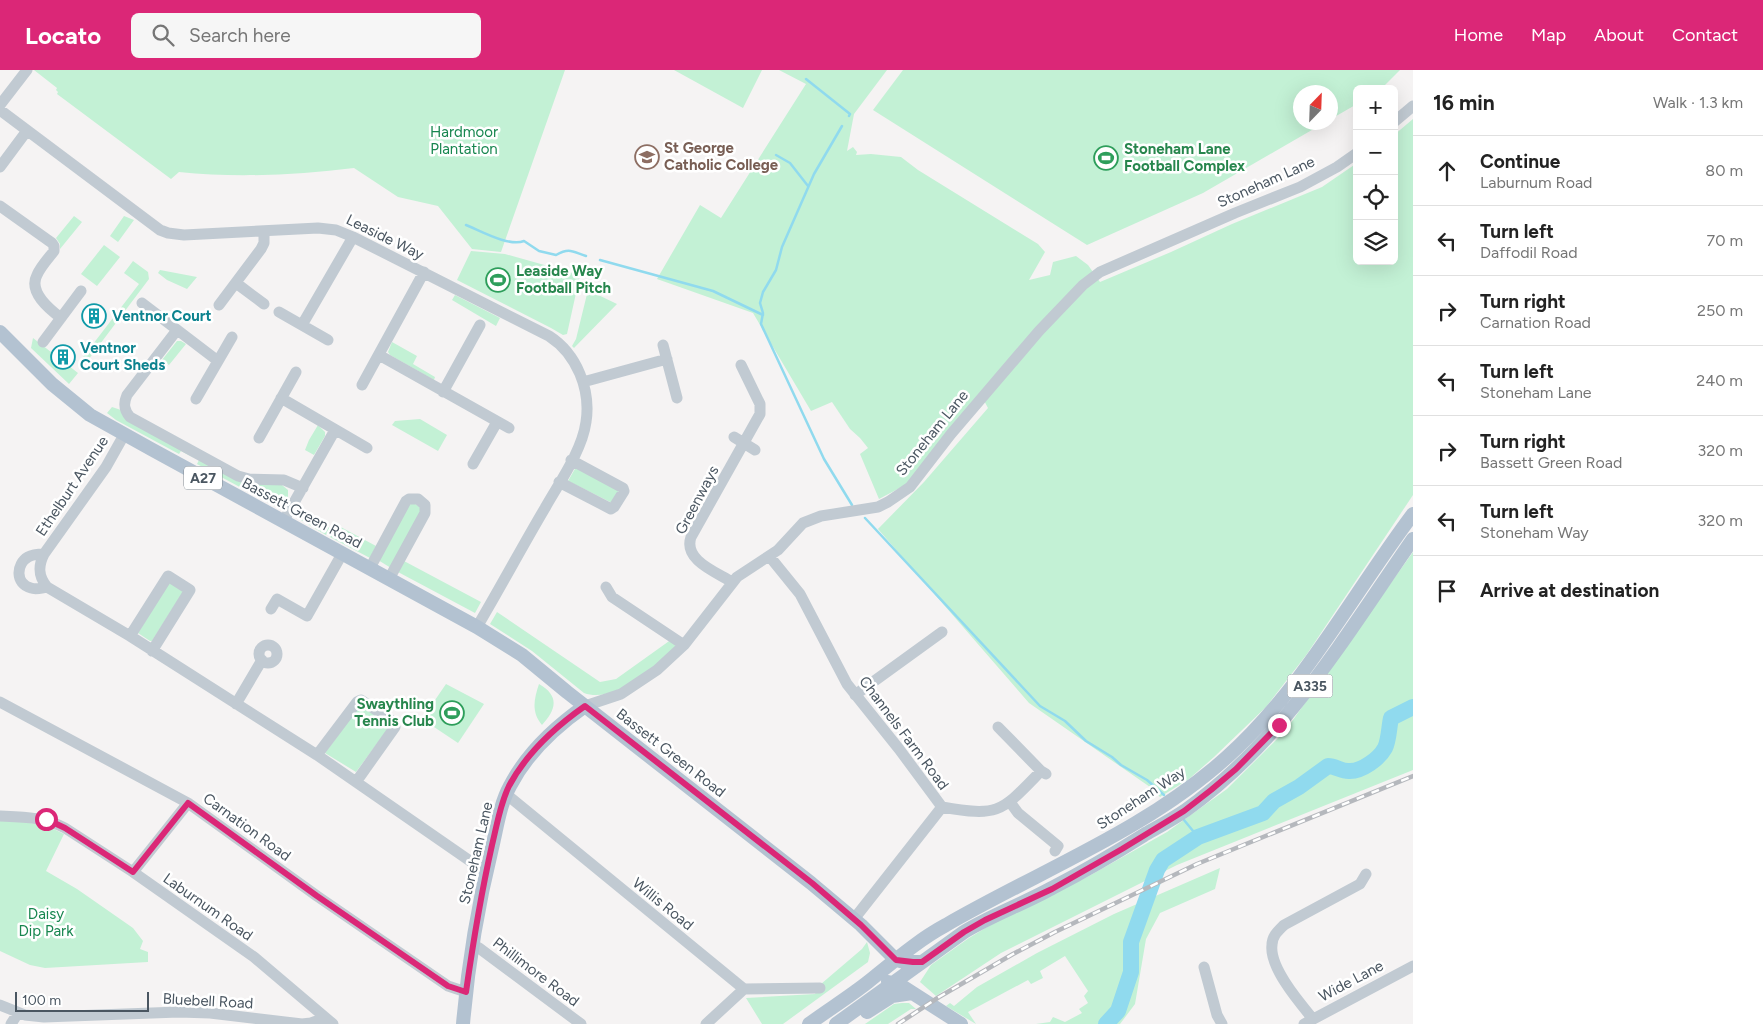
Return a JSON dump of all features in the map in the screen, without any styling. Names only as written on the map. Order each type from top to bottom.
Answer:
[{"type":"main road","name":"Bassett Green Road","points":[[0,332],[63,394],[90,415],[477,627],[522,655],[807,880],[854,919],[896,960]]},
{"type":"main road","name":"Stoneham Way","points":[[809,1024],[945,925],[1122,832],[1183,792],[1227,757],[1262,722],[1301,674],[1413,514]]},
{"type":"main road","name":"A335","points":[[836,1024],[964,932],[985,920],[1052,889],[1122,849],[1184,811],[1211,790],[1258,748],[1299,701],[1413,539]]},
{"type":"main road","name":"Stoneham Lane","points":[[463,1024],[473,945],[486,872],[506,794],[516,774],[543,741],[569,717],[585,706]]},
{"type":"main road","points":[[896,960],[922,962]]},
{"type":"main road","points":[[867,982],[894,983],[925,1000],[961,1024]]},
{"type":"main road","points":[[850,1024],[892,996],[912,993]]},
{"type":"street","points":[[0,104],[27,70]]},
{"type":"street","points":[[1398,119],[1413,106]]},
{"type":"street","name":"Leaside Way","points":[[0,110],[26,132],[160,230],[184,235],[324,228],[336,230],[554,338],[571,358],[583,382],[587,398],[585,431],[559,482],[477,627]]},
{"type":"street","points":[[0,167],[26,132]]},
{"type":"street","name":"Stoneham Lane","points":[[585,706],[621,694],[657,670],[684,644],[732,582],[745,571],[770,557],[803,523],[811,519],[878,507],[910,487],[951,434],[1039,330],[1083,285],[1100,272],[1300,187],[1338,167],[1353,156]]},
{"type":"street","points":[[0,206],[54,246],[54,251],[35,280],[38,293],[45,304],[61,318]]},
{"type":"street","points":[[219,305],[261,250],[264,243],[264,232]]},
{"type":"street","points":[[302,325],[353,237]]},
{"type":"street","points":[[362,385],[424,272]]},
{"type":"street","points":[[236,283],[264,304]]},
{"type":"street","points":[[43,342],[81,291]]},
{"type":"street","points":[[142,303],[218,361]]},
{"type":"street","points":[[280,312],[328,340]]},
{"type":"street","points":[[443,392],[480,325]]},
{"type":"street","points":[[176,330],[126,395],[124,404],[130,417],[238,476],[249,479],[284,480],[303,488]]},
{"type":"street","points":[[196,399],[232,337]]},
{"type":"street","points":[[664,345],[677,398]]},
{"type":"street","points":[[379,355],[509,428]]},
{"type":"street","points":[[583,382],[667,359]]},
{"type":"street","name":"Greenways","points":[[732,582],[694,557],[690,541],[760,414],[761,410],[741,364]]},
{"type":"street","points":[[259,438],[296,372]]},
{"type":"street","points":[[281,398],[367,448]]},
{"type":"street","points":[[473,464],[497,422]]},
{"type":"street","points":[[283,522],[335,430]]},
{"type":"street","name":"Ethelburt Avenue","points":[[124,434],[106,466],[44,554],[39,568],[43,582],[47,587],[130,636],[317,755],[486,872]]},
{"type":"street","points":[[734,437],[755,450]]},
{"type":"street","points":[[559,482],[611,508],[614,507],[624,491],[623,488],[571,460]]},
{"type":"street","name":"Bassett Green Road","points":[[370,568],[406,501],[418,499],[425,505],[425,513],[389,579]]},
{"type":"street","name":"Ethelburt Avenue","points":[[44,554],[33,555],[27,558],[22,562],[18,573],[24,585],[31,588],[47,587]]},
{"type":"street","points":[[271,609],[277,599],[307,616],[342,554]]},
{"type":"street","name":"Channels Farm Road","points":[[770,557],[800,594],[847,684],[942,807],[854,919]]},
{"type":"street","points":[[130,636],[168,576],[190,590],[152,651]]},
{"type":"street","points":[[606,587],[612,597],[684,644]]},
{"type":"street","points":[[856,695],[938,635],[927,628]]},
{"type":"street","points":[[236,704],[262,660]]},
{"type":"street","points":[[317,755],[357,702],[361,700],[394,722],[395,727],[356,782]]},
{"type":"street","name":"Carnation Road","points":[[0,702],[188,803],[317,896],[448,986],[466,992]]},
{"type":"street","points":[[942,807],[986,812],[1000,808],[1010,802],[1044,773],[998,727]]},
{"type":"street","name":"Willis Road","points":[[506,794],[744,988]]},
{"type":"street","points":[[1010,802],[1018,813],[1058,846],[1055,851]]},
{"type":"street","points":[[133,872],[188,803]]},
{"type":"street","name":"Laburnum Road","points":[[0,816],[39,818],[54,822],[133,872],[254,957],[329,1021]]},
{"type":"street","points":[[1308,1021],[1272,957],[1272,943],[1276,933],[1284,925],[1360,884],[1366,874]]},
{"type":"street","name":"Phillimore Road","points":[[473,945],[581,1024]]},
{"type":"street","points":[[1204,964],[1217,1015],[1222,1024]]},
{"type":"street","name":"Wide Lane","points":[[1308,1021],[1413,966]]},
{"type":"street","points":[[706,1024],[744,988],[820,988]]},
{"type":"street","name":"Bluebell Road","points":[[0,1005],[18,1013],[34,1017],[60,1018],[179,1012],[210,1013],[302,1024],[329,1021]]},
{"type":"street","points":[[11,1024],[18,1013]]},
{"type":"green space","name":"Hardmoor Plantation","points":[[34,70],[565,70],[501,252],[472,249],[438,206],[398,197],[354,168],[266,175],[179,172],[171,179],[57,94],[57,88]]},
{"type":"green space","points":[[674,70],[762,70],[743,108]]},
{"type":"green space","points":[[779,70],[887,70],[854,114],[847,151],[853,147],[857,152],[856,155],[871,154],[901,157],[918,170],[1038,244],[1045,252],[1029,280],[1050,275],[1053,262],[1076,256],[1088,265],[1100,282],[1322,187],[1353,166],[1353,265],[1398,265],[1398,132],[1413,119],[1413,495],[1307,654],[1266,707],[1189,779],[1160,797],[1150,787],[1029,703],[878,529],[924,482],[988,408],[980,393],[911,482],[879,499],[860,454],[868,448],[850,429],[832,402],[811,411],[753,313],[657,279],[700,205],[721,218],[806,84]]},
{"type":"green space","name":"Stoneham Lane Football Complex","points":[[903,70],[1400,70],[1385,85],[1353,85],[1353,106],[1338,115],[1338,85],[1293,85],[1293,130],[1312,130],[1203,193],[1087,245],[873,110]]},
{"type":"green space","points":[[74,216],[82,222],[60,249],[60,244],[56,238]]},
{"type":"green space","points":[[124,216],[134,220],[118,242],[110,236]]},
{"type":"green space","points":[[104,245],[120,257],[97,286],[81,274]]},
{"type":"green space","points":[[471,251],[505,254],[580,275],[567,334],[563,335],[457,280]]},
{"type":"green space","points":[[133,261],[148,272],[149,279],[85,364],[80,361],[139,284],[124,273]]},
{"type":"green space","points":[[160,270],[197,277],[187,289],[167,280],[158,273]]},
{"type":"green space","points":[[588,290],[617,304],[574,348],[572,346],[576,339]]},
{"type":"green space","points":[[455,295],[500,318],[496,326],[452,300]]},
{"type":"green space","points":[[33,338],[78,373],[69,384],[31,348]]},
{"type":"green space","points":[[177,341],[186,344],[169,365],[162,360]]},
{"type":"green space","points":[[392,342],[417,356],[413,364],[435,377],[434,380],[390,355],[388,352]]},
{"type":"green space","points":[[112,407],[121,410],[194,458],[181,451],[179,454],[116,420],[107,413]]},
{"type":"green space","points":[[420,419],[447,435],[438,451],[392,425],[395,421]]},
{"type":"green space","points":[[318,425],[325,432],[325,436],[314,455],[305,450]]},
{"type":"green space","points":[[199,460],[282,485],[288,490],[288,498],[283,505],[275,506],[197,464]]},
{"type":"green space","points":[[576,467],[619,490],[612,503],[568,481]]},
{"type":"green space","points":[[414,503],[422,509],[391,568],[378,560],[408,505]]},
{"type":"green space","points":[[298,510],[330,528],[326,535],[301,520]]},
{"type":"green space","points":[[337,525],[376,546],[370,558],[330,537]]},
{"type":"green space","points":[[1413,552],[1413,770],[1177,865],[1001,953],[936,996],[920,982],[931,965],[969,938],[997,921],[1089,876],[1167,832],[1227,789],[1285,731]]},
{"type":"green space","points":[[404,561],[481,602],[475,613],[398,572]]},
{"type":"green space","points":[[169,582],[181,588],[183,592],[152,641],[150,641],[138,633]]},
{"type":"green space","points":[[497,612],[600,682],[616,679],[672,639],[681,645],[636,680],[622,688],[596,695],[584,693],[532,651],[490,624]]},
{"type":"green space","name":"Swaythling Tennis Club","points":[[446,684],[484,704],[458,743],[422,719]]},
{"type":"green space","points":[[539,684],[550,693],[554,703],[553,709],[542,725],[536,715],[534,705]]},
{"type":"green space","points":[[360,705],[390,726],[356,772],[325,753]]},
{"type":"green space","name":"Daisy Dip Park","points":[[0,821],[33,823],[49,827],[64,834],[46,871],[77,889],[133,928],[143,941],[140,949],[148,952],[148,962],[45,968],[30,965],[0,951]]},
{"type":"green space","points":[[1220,868],[1215,889],[1160,913],[1146,939],[1135,1004],[1120,1024],[1036,1024],[1050,1022],[1053,1017],[1065,1022],[1082,1013],[1079,1009],[1088,1003],[1084,996],[1088,991],[1065,956],[1040,971],[1043,978],[1031,984],[1028,980],[968,1012],[976,1024],[946,1006],[950,1003],[954,1006],[977,987],[1037,953],[1114,914]]},
{"type":"green space","points":[[867,942],[870,953],[868,962],[783,1024],[762,1024],[746,998],[815,994],[821,984],[862,949]]},
{"type":"green space","points":[[909,1003],[916,1009],[911,1009],[888,1024],[865,1024],[894,1004]]},
{"type":"waterway","points":[[806,79],[850,114],[849,116]]},
{"type":"waterway","points":[[842,126],[814,174],[782,247],[776,270],[763,292],[760,303],[763,313],[761,324],[824,459],[852,505]]},
{"type":"waterway","points":[[776,155],[790,163],[808,186]]},
{"type":"waterway","points":[[466,225],[503,240],[511,242],[524,241],[539,251],[556,255],[565,251],[571,251],[586,256]]},
{"type":"waterway","points":[[600,260],[713,291],[763,315]]},
{"type":"waterway","points":[[865,518],[1040,706],[1065,721],[1086,741],[1147,780],[1164,795]]},
{"type":"waterway","points":[[1106,1024],[1118,1011],[1131,972],[1131,942],[1157,870],[1163,860],[1198,837],[1263,813],[1274,801],[1299,787],[1328,766],[1350,771],[1370,764],[1385,748],[1391,718],[1413,707]]},
{"type":"waterway","points":[[1184,820],[1198,837]]},
{"type":"railway","points":[[898,1024],[939,997],[1055,932],[1197,864],[1413,776]]},
{"type":"place","name":"St George Catholic College","points":[[647,157]]},
{"type":"place","name":"Stoneham Lane Football Complex","points":[[1106,158]]},
{"type":"place","name":"Leaside Way Football Pitch","points":[[498,280]]},
{"type":"place","name":"Ventnor Court","points":[[94,316]]},
{"type":"place","name":"Ventnor Court Sheds","points":[[63,357]]},
{"type":"place","name":"Swaythling Tennis Club","points":[[452,713]]},
{"type":"route","points":[[46,819],[65,828],[133,872],[188,803],[317,896],[448,986],[466,992],[486,872],[499,815],[506,794],[516,774],[543,741],[569,717],[585,706],[812,883],[861,925],[896,960],[922,962],[964,932],[985,920],[1052,889],[1184,811],[1236,769],[1279,725]]}]
